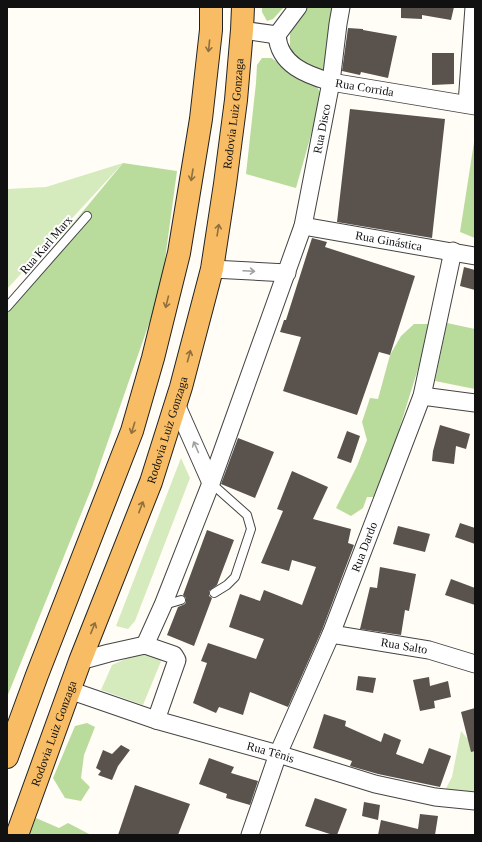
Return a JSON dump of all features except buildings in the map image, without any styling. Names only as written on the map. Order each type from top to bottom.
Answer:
[{"type":"highway","points":[[7,757],[36,675],[132,431],[149,372],[179,253],[201,119],[211,30],[211,7]]},
{"type":"highway","name":"Rodovia Luiz Gonzaga","points":[[17,835],[80,661],[151,482],[176,404],[212,269],[231,138],[243,7]]},
{"type":"street","points":[[242,30],[277,35],[298,7]]},
{"type":"street","name":"Rua Disco","points":[[145,645],[163,605],[211,483],[303,226],[331,82],[341,7]]},
{"type":"street","points":[[471,105],[474,7]]},
{"type":"street","name":"Rua Corrida","points":[[277,35],[280,52],[295,67],[313,76],[331,82],[471,105]]},
{"type":"street","name":"Rua Ginástica","points":[[303,226],[475,256]]},
{"type":"street","name":"Rua Dardo","points":[[250,835],[278,754],[331,634],[422,396],[453,251]]},
{"type":"street","points":[[212,269],[287,272]]},
{"type":"street","points":[[422,396],[475,403]]},
{"type":"street","points":[[176,404],[211,483]]},
{"type":"street","name":"Rua Salto","points":[[331,634],[429,650],[475,664]]},
{"type":"street","points":[[80,661],[145,645],[174,655],[177,660],[156,720]]},
{"type":"street","name":"Rua Tênis","points":[[69,690],[156,720],[278,754],[375,784],[435,797],[475,801]]},
{"type":"lane","name":"Rua Karl Marx","points":[[7,308],[87,216]]},
{"type":"lane","points":[[211,483],[247,515],[251,529],[235,577],[227,585],[214,593]]},
{"type":"lane","points":[[163,605],[181,600]]},
{"type":"green space","points":[[262,7],[284,7],[273,19],[267,21],[262,12]]},
{"type":"green space","points":[[306,7],[338,7],[330,70],[320,71],[297,60],[290,47],[290,34],[298,17]]},
{"type":"green space","points":[[262,58],[271,58],[316,85],[322,96],[296,188],[246,174],[257,65]]},
{"type":"green space","points":[[475,136],[475,238],[460,232]]},
{"type":"green space","points":[[123,163],[7,289],[7,189],[46,187]]},
{"type":"green space","points":[[123,163],[177,171],[161,289],[92,487],[7,697],[7,303]]},
{"type":"green space","points":[[447,323],[475,329],[475,389],[435,381]]},
{"type":"green space","points":[[414,324],[432,324],[378,497],[367,497],[363,508],[351,516],[336,508],[357,466],[367,440],[362,422],[370,398],[378,399],[390,355],[401,336]]},
{"type":"green space","points":[[181,458],[190,478],[135,621],[128,629],[116,626]]},
{"type":"green space","points":[[148,649],[164,654],[143,705],[101,690],[112,665]]},
{"type":"green space","points":[[87,723],[95,727],[84,755],[81,778],[90,787],[81,801],[65,798],[53,778],[75,726]]},
{"type":"green space","points":[[461,731],[467,738],[475,736],[475,794],[444,792],[452,777]]},
{"type":"green space","points":[[36,818],[59,828],[68,823],[91,835],[29,835]]}]
